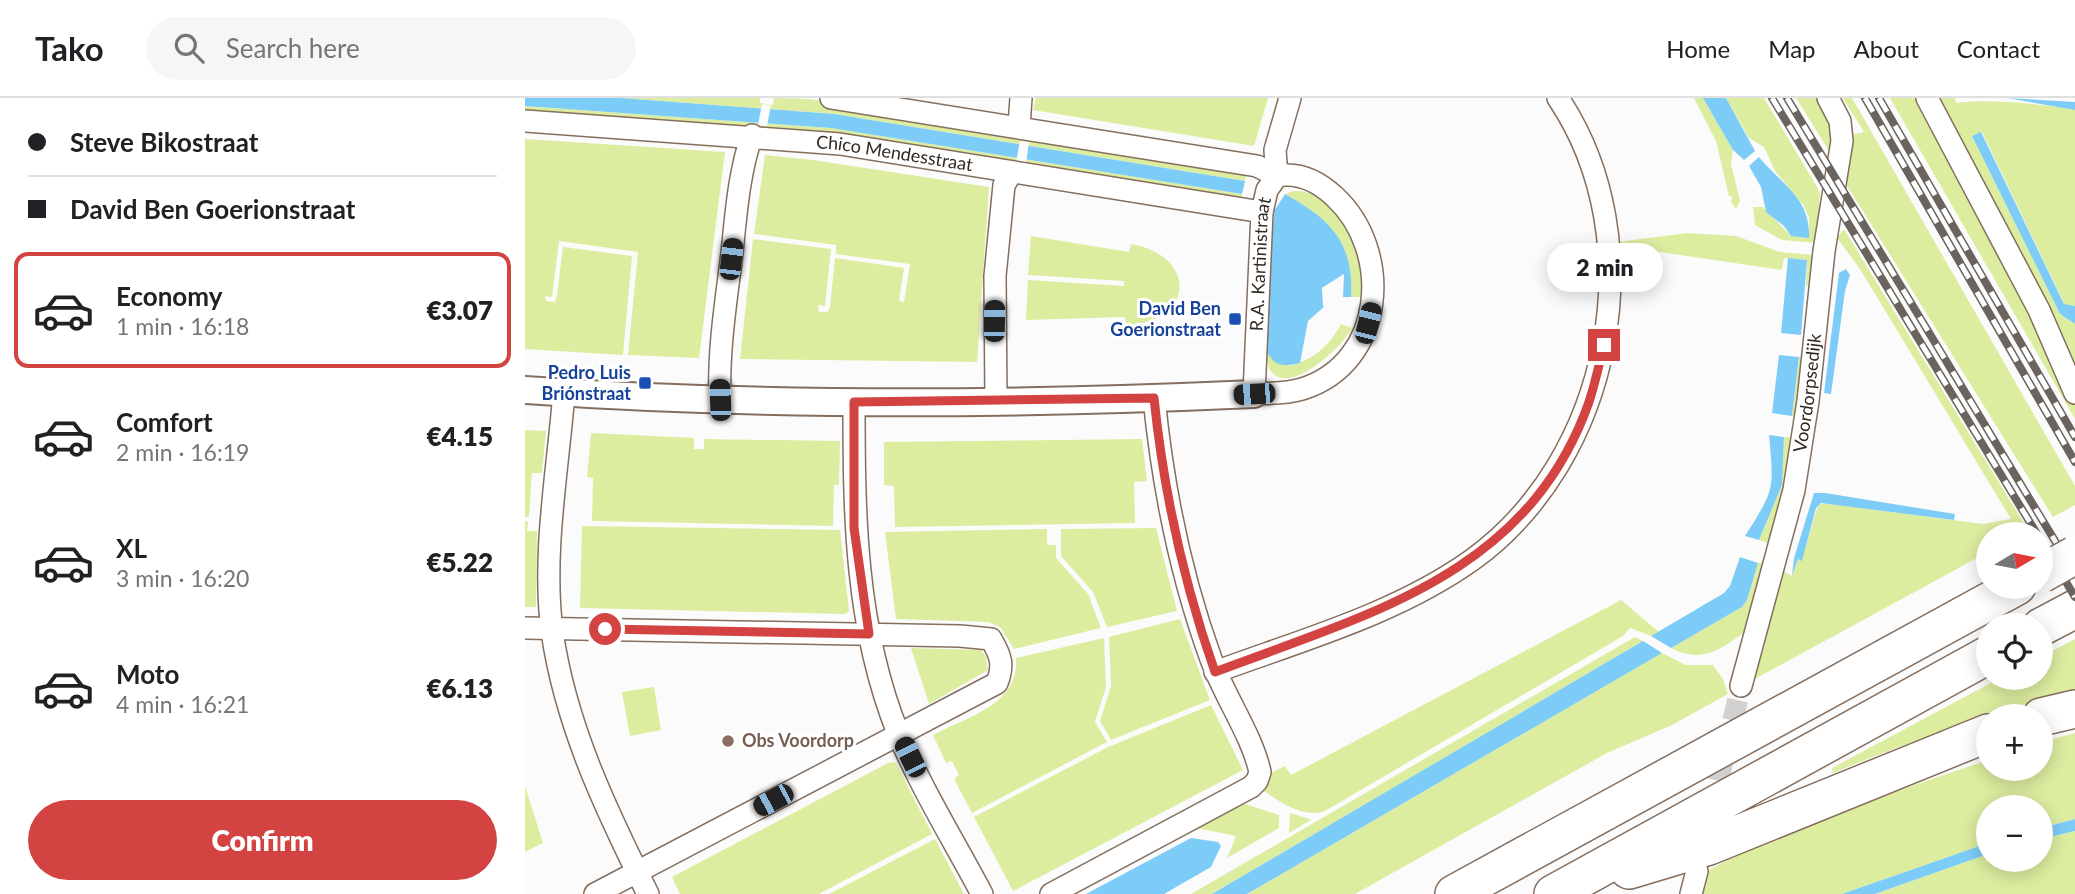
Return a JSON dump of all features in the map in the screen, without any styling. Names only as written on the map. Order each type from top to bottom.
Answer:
[{"type":"highway","points":[[2053,567],[2075,555]]},
{"type":"highway","points":[[1454,894],[1993,599]]},
{"type":"highway","points":[[2053,621],[2075,609]]},
{"type":"highway","points":[[1553,894],[1976,662]]},
{"type":"highway","points":[[2053,714],[2075,709]]},
{"type":"highway","points":[[1553,894],[1709,846],[1976,738]]},
{"type":"street","points":[[525,390],[720,400],[854,402],[996,402],[1254,394],[1303,389],[1322,379],[1341,364],[1368,323],[1374,297],[1373,267],[1367,243],[1347,208],[1312,181],[1287,174],[1277,176],[1257,166],[1019,125],[831,98]]},
{"type":"street","points":[[1019,125],[1021,98]]},
{"type":"street","name":"R.A. Kartinistraat","points":[[1254,394],[1262,212],[1267,190],[1277,176],[1275,150],[1290,98]]},
{"type":"street","points":[[1215,672],[1407,599],[1441,580],[1474,558],[1525,509],[1568,447],[1588,403],[1604,345],[1610,290],[1609,237],[1586,154],[1558,98]]},
{"type":"street","name":"Voordorpsedijk","points":[[1741,686],[1794,490],[1808,401],[1824,251],[1842,141],[1840,121],[1828,98]]},
{"type":"street","points":[[1927,98],[2039,310],[2075,393]]},
{"type":"street","name":"Chico Mendesstraat","points":[[525,121],[752,135],[840,144],[1262,212]]},
{"type":"street","points":[[720,400],[719,363],[731,259],[745,154],[752,135]]},
{"type":"street","points":[[996,402],[995,276],[1004,185],[1011,172]]},
{"type":"street","points":[[564,393],[550,580],[552,628],[562,687],[575,727],[647,894]]},
{"type":"street","points":[[1051,894],[1257,781],[1258,762],[1215,672],[1193,612],[1171,525],[1154,398]]},
{"type":"street","points":[[854,402],[854,528],[869,634],[899,734],[982,894]]},
{"type":"street","points":[[525,628],[869,634],[991,639],[1001,657],[1002,669],[997,683],[595,894]]},
{"type":"street","points":[[1691,894],[1697,871]]},
{"type":"green space","points":[[621,98],[760,98],[760,103],[773,105],[774,98],[809,99],[938,118],[1034,142],[1036,135],[1247,169],[1245,181],[834,114]]},
{"type":"green space","points":[[1036,98],[1268,98],[1254,146],[1033,110]]},
{"type":"green space","points":[[1694,98],[1703,98],[1733,150],[1731,164],[1740,201],[1736,209],[1731,202],[1732,196],[1729,196],[1716,141]]},
{"type":"green space","points":[[1726,98],[1764,98],[1820,192],[1816,243],[1782,240],[1755,225],[1753,207],[1763,207],[1791,236],[1809,237],[1809,218],[1804,206],[1775,171],[1764,147],[1749,138]]},
{"type":"green space","points":[[1796,98],[1818,98],[1830,125],[1831,154]]},
{"type":"green space","points":[[1843,98],[1852,98],[2075,486],[2075,505],[2053,517],[1846,184],[1854,134],[1864,132]]},
{"type":"green space","points":[[1890,98],[1922,98],[2046,338],[2075,404],[2075,419]]},
{"type":"green space","points":[[1933,98],[1954,98],[1957,103],[2015,102],[2075,110],[2075,306],[2065,305],[1982,132],[1972,136],[2060,314],[2075,324],[2075,381]]},
{"type":"green space","points":[[525,106],[831,128],[1242,194],[1240,204],[769,132],[769,128],[757,126],[754,131],[525,115]]},
{"type":"green space","points":[[525,139],[725,152],[699,358],[628,355],[638,252],[559,241],[552,297],[545,296],[546,301],[555,302],[563,247],[632,256],[623,355],[525,349]]},
{"type":"green space","points":[[765,155],[989,187],[977,362],[740,359],[753,239],[831,249],[825,306],[818,305],[819,312],[828,312],[830,307],[835,258],[904,268],[899,301],[904,302],[910,264],[836,254],[836,245],[754,234]]},
{"type":"green space","points":[[1293,191],[1311,193],[1325,201],[1337,213],[1354,246],[1363,297],[1351,297],[1348,263],[1335,235],[1314,213],[1285,194]]},
{"type":"green space","points":[[1844,229],[2023,522],[1994,522],[2011,519],[1860,269],[1837,238]]},
{"type":"green space","points":[[1687,233],[1736,236],[1780,252],[1814,255],[1812,283],[1806,287],[1807,260],[1784,258],[1782,270],[1619,246],[1618,242]]},
{"type":"green space","points":[[1031,236],[1129,252],[1131,244],[1153,251],[1168,261],[1177,274],[1179,288],[1175,302],[1165,313],[1149,321],[1126,325],[1125,317],[1026,320],[1028,280],[1124,286],[1124,281],[1028,275]]},
{"type":"green space","points":[[1341,324],[1352,328],[1332,352],[1304,373],[1289,378],[1277,377],[1269,367],[1265,347],[1289,366],[1320,351]]},
{"type":"green space","points":[[1799,357],[1802,357],[1797,418],[1792,416]]},
{"type":"green space","points":[[525,430],[546,431],[542,473],[532,473],[529,517],[525,517]]},
{"type":"green space","points":[[591,433],[694,438],[694,449],[704,449],[704,439],[840,441],[839,485],[834,485],[833,526],[592,521],[593,478],[587,477]]},
{"type":"green space","points":[[1784,437],[1797,437],[1771,544],[1759,540],[1782,485]]},
{"type":"green space","points":[[1142,439],[1147,481],[1134,482],[1135,523],[895,527],[894,486],[884,485],[884,442]]},
{"type":"green space","points":[[1824,503],[1976,523],[1976,559],[1753,680],[1781,570],[1792,576],[1798,559],[1802,560],[1818,505]]},
{"type":"green space","points":[[525,521],[528,522],[527,531],[537,531],[536,607],[525,607]]},
{"type":"green space","points":[[582,526],[840,530],[849,611],[845,614],[580,608]]},
{"type":"green space","points":[[1156,528],[1177,611],[1107,627],[1093,592],[1061,556],[1061,529]]},
{"type":"green space","points":[[1047,529],[1047,545],[1056,545],[1056,558],[1088,594],[1101,628],[1014,649],[1000,627],[988,622],[896,619],[885,532]]},
{"type":"green space","points":[[1758,563],[1765,563],[1744,632],[1718,650],[1700,655],[1691,655],[1671,648],[1742,607],[1747,600]]},
{"type":"green space","points":[[1621,600],[1659,632],[1651,636],[1630,628],[1623,636],[1325,811],[1300,811],[1261,789],[1267,786],[1271,773],[1285,766],[1291,775]]},
{"type":"green space","points":[[1180,619],[1210,700],[1111,740],[1100,721],[1111,686],[1109,637]]},
{"type":"green space","points":[[1635,637],[1643,641],[1212,894],[1191,894]]},
{"type":"green space","points":[[1104,638],[1106,687],[1095,722],[1107,742],[972,813],[954,779],[959,775],[952,761],[946,763],[933,735],[975,715],[1000,698],[1015,674],[1016,658]]},
{"type":"green space","points":[[2075,639],[2075,692],[2028,704],[1976,704],[1976,720],[1833,773],[1832,768],[1978,690],[2053,690],[2053,651]]},
{"type":"green space","points":[[911,648],[981,650],[986,657],[988,670],[929,704]]},
{"type":"green space","points":[[1662,653],[1686,665],[1713,665],[1723,679],[1728,694],[1672,725],[1607,753],[1355,894],[1247,894]]},
{"type":"green space","points":[[654,687],[661,730],[630,736],[622,692]]},
{"type":"green space","points":[[1211,705],[1243,770],[1013,891],[974,817],[1108,747]]},
{"type":"green space","points":[[2075,733],[2075,819],[2053,825],[2053,795],[1976,795],[1976,847],[1842,894],[1702,894],[1710,869],[1812,823],[1976,764],[1976,781],[2053,781],[2053,739]]},
{"type":"green space","points":[[890,762],[896,763],[932,834],[819,894],[680,894],[672,877]]},
{"type":"green space","points":[[525,786],[543,843],[525,852]]},
{"type":"green space","points":[[1242,803],[1279,815],[1279,828],[1227,858],[1236,836],[1197,828]]},
{"type":"green space","points":[[1290,813],[1309,819],[1311,820],[1289,833]]},
{"type":"green space","points":[[2075,831],[2075,894],[1875,894],[1976,858],[1976,872],[2053,872],[2053,836]]},
{"type":"green space","points":[[935,839],[964,894],[829,894]]},
{"type":"water","points":[[525,98],[621,98],[834,114],[1245,181],[1242,194],[831,128],[525,106]]},
{"type":"water","points":[[1703,98],[1726,98],[1755,151],[1744,160],[1733,150]]},
{"type":"water","points":[[2007,98],[2075,102],[2075,110]]},
{"type":"water","points":[[1981,132],[2064,304],[2075,306],[2075,324],[2060,314],[1972,136]]},
{"type":"water","points":[[1759,157],[1800,202],[1808,224],[1809,238],[1791,236],[1784,226],[1766,212],[1761,187],[1749,166]]},
{"type":"water","points":[[1285,194],[1315,213],[1336,234],[1348,261],[1351,297],[1343,297],[1343,275],[1322,288],[1325,306],[1308,321],[1300,363],[1282,365],[1271,358],[1265,347],[1274,211]]},
{"type":"water","points":[[1788,258],[1807,260],[1801,335],[1781,333]]},
{"type":"water","points":[[1846,269],[1850,275],[1845,291],[1831,394],[1824,393],[1839,273]]},
{"type":"water","points":[[1779,355],[1799,357],[1792,416],[1772,413]]},
{"type":"water","points":[[1769,435],[1784,437],[1782,485],[1759,540],[1745,536],[1762,508],[1770,488],[1772,467]]},
{"type":"water","points":[[1814,493],[1955,514],[1954,520],[1821,503],[1816,508],[1802,561],[1798,559],[1792,576],[1794,558]]},
{"type":"water","points":[[1740,557],[1758,563],[1747,600],[1742,607],[1671,648],[1651,636],[1724,593],[1730,586]]},
{"type":"water","points":[[1643,641],[1662,653],[1247,894],[1212,894]]},
{"type":"water","points":[[2075,819],[2075,831],[2053,836],[2053,825]]},
{"type":"water","points":[[1191,838],[1218,842],[1221,846],[1211,867],[1164,894],[1086,894]]},
{"type":"water","points":[[1976,847],[1976,858],[1875,894],[1842,894]]},
{"type":"pier","points":[[762,104],[771,105],[767,126],[758,125]]},
{"type":"pier","points":[[1020,141],[1029,142],[1026,163],[1016,162]]},
{"type":"pier","points":[[1344,274],[1343,297],[1348,297],[1347,301],[1340,299],[1341,280],[1325,290],[1329,307],[1323,306],[1322,288]]},
{"type":"tunnel","points":[[1711,811],[1741,686]]},
{"type":"railway","points":[[1772,98],[2030,522]]},
{"type":"railway","points":[[1787,98],[2075,574]]},
{"type":"railway","points":[[1865,98],[2075,462]]},
{"type":"railway","points":[[1879,98],[2075,437]]},
{"type":"railway","points":[[2053,560],[2075,597]]},
{"type":"place","name":"David Ben Goerionstraat","points":[[1235,319]]},
{"type":"place","name":"Pedro Luis Briónstraat","points":[[645,383]]},
{"type":"place","name":"Obs Voordorp","points":[[728,741]]},
{"type":"route","points":[[605,629],[869,634],[861,593],[854,528],[854,402],[1154,398],[1171,525],[1193,612],[1215,672],[1407,599],[1474,558],[1493,542],[1545,485],[1568,447],[1588,403],[1604,345]]}]
